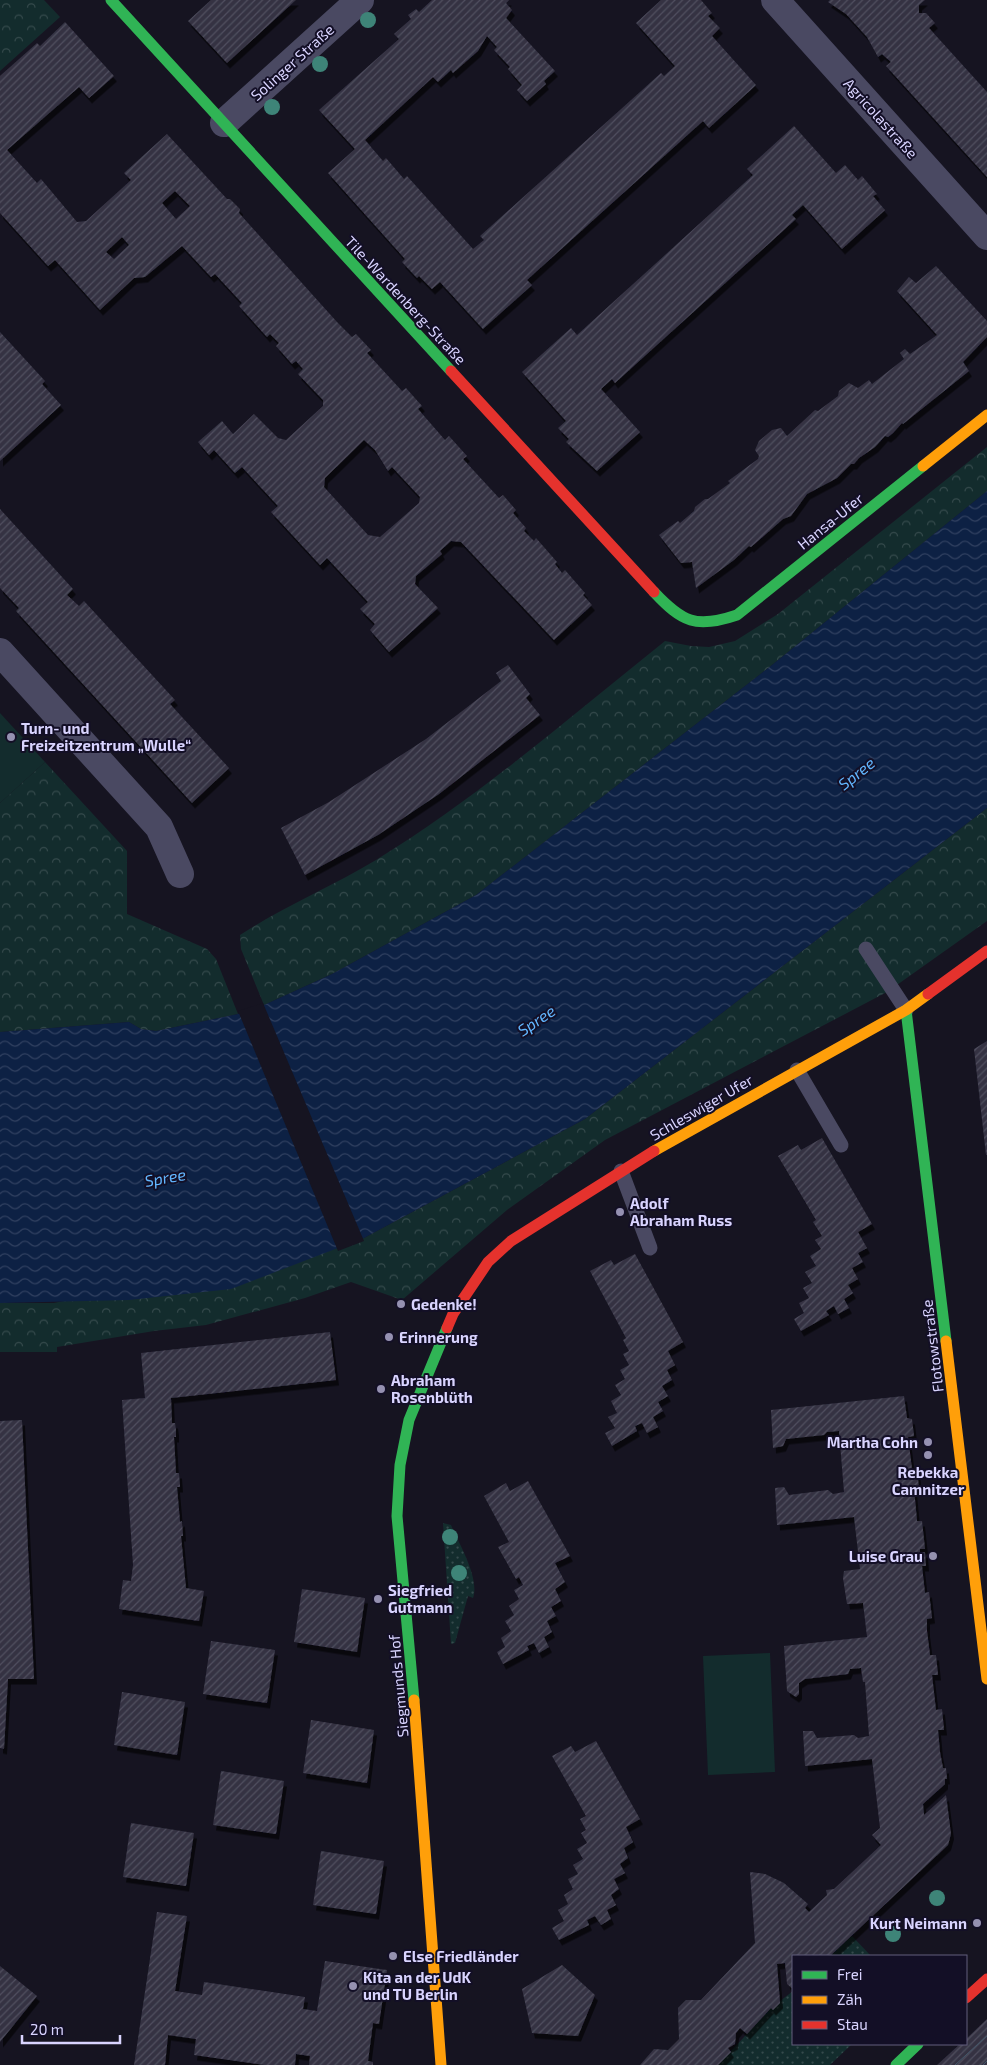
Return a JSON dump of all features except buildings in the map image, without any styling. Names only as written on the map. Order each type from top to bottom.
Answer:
[{"type":"street","name":"Tile-Wardenberg-Straße","points":[[111,0],[649,587],[681,618]]},
{"type":"street","name":"Solinger Straße","points":[[224,123],[360,0]]},
{"type":"street","name":"Agricolastraße","points":[[774,0],[987,236]]},
{"type":"street","name":"Hansa-Ufer","points":[[681,618],[700,624],[716,623],[737,615],[987,415]]},
{"type":"street","points":[[0,652],[160,827],[180,874]]},
{"type":"street","name":"Schleswiger Ufer","points":[[453,1314],[488,1262],[511,1241],[679,1135],[906,1010],[987,951]]},
{"type":"street","name":"Flotowstraße","points":[[906,1010],[987,1679]]},
{"type":"street","name":"Siegmunds Hof","points":[[441,2065],[421,1781],[397,1516],[400,1465],[409,1420],[453,1314]]},
{"type":"street","points":[[967,1997],[987,1979]]},
{"type":"street","points":[[896,2065],[917,2045]]},
{"type":"lane","points":[[866,949],[906,1010]]},
{"type":"lane","points":[[798,1070],[841,1145]]},
{"type":"lane","points":[[621,1170],[650,1248]]},
{"type":"green space","points":[[0,0],[44,0],[60,17],[0,71]]},
{"type":"green space","points":[[987,447],[987,491],[772,665],[476,895],[332,974],[264,1005],[241,949],[240,935],[273,915],[359,870],[414,836],[488,783],[665,641],[709,647],[735,641],[778,614]]},
{"type":"green space","name":"Turn- und Freizeitzentrum „Wulle“","points":[[0,713],[45,762],[0,803]]},
{"type":"green space","points":[[45,762],[127,851],[127,914],[207,949],[216,959],[238,1014],[156,1031],[141,1029],[129,1022],[0,1032],[0,803]]},
{"type":"green space","points":[[987,808],[987,921],[887,992],[605,1140],[507,1210],[402,1300],[351,1282],[305,1298],[206,1325],[154,1331],[57,1347],[57,1352],[0,1352],[0,1303],[54,1303],[364,1238],[585,1119]]},
{"type":"green space","points":[[443,1523],[451,1525],[474,1581],[473,1598],[468,1596],[455,1643],[451,1644]]},
{"type":"green space","points":[[770,1653],[775,1772],[708,1775],[703,1656]]},
{"type":"green space","points":[[852,1936],[870,1955],[831,1955]]},
{"type":"green space","points":[[792,1992],[792,2045],[851,2045],[830,2065],[718,2065],[771,2008]]},
{"type":"water","name":"Spree","points":[[987,491],[987,808],[585,1119],[364,1238],[231,1289],[129,1300],[0,1303],[0,1032],[129,1022],[141,1029],[156,1031],[238,1014],[264,1005],[332,974],[476,895],[772,665]]},
{"type":"pier","points":[[263,1003],[364,1241],[338,1251],[238,1011]]},
{"type":"tram line","points":[[955,2065],[987,2036]]},
{"type":"tram line","points":[[983,2065],[987,2061]]},
{"type":"traffic: fast","points":[[111,0],[451,371]]},
{"type":"traffic: fast","points":[[654,592],[673,610],[691,620],[711,622],[737,615],[923,466]]},
{"type":"traffic: fast","points":[[906,1010],[946,1341]]},
{"type":"traffic: fast","points":[[414,1700],[397,1516],[400,1465],[409,1420],[447,1328]]},
{"type":"traffic: fast","points":[[896,2065],[917,2045]]},
{"type":"traffic: slow","points":[[923,466],[987,415]]},
{"type":"traffic: slow","points":[[654,1151],[906,1010],[928,994]]},
{"type":"traffic: slow","points":[[946,1341],[987,1679]]},
{"type":"traffic: slow","points":[[414,1700],[441,2065]]},
{"type":"traffic: jam","points":[[451,371],[654,592]]},
{"type":"traffic: jam","points":[[928,994],[987,951]]},
{"type":"traffic: jam","points":[[447,1328],[453,1314],[488,1262],[511,1241],[654,1151]]},
{"type":"traffic: jam","points":[[967,1997],[987,1979]]},
{"type":"place","name":"Turn- und Freizeitzentrum „Wulle“","points":[[11,737]]},
{"type":"place","name":"Adolf Abraham Russ","points":[[620,1212]]},
{"type":"place","name":"Gedenke!","points":[[401,1304]]},
{"type":"place","name":"Erinnerung","points":[[389,1337]]},
{"type":"place","name":"Abraham Rosenblüth","points":[[381,1389]]},
{"type":"place","name":"Martha Cohn","points":[[928,1442]]},
{"type":"place","name":"Rebekka Camnitzer","points":[[928,1455]]},
{"type":"place","name":"Luise Grau","points":[[933,1556]]},
{"type":"place","name":"Siegfried Gutmann","points":[[378,1599]]},
{"type":"place","name":"Kurt Neimann","points":[[977,1923]]},
{"type":"place","name":"Else Friedländer","points":[[393,1956]]},
{"type":"place","name":"Kita an der UdK und TU Berlin","points":[[353,1986]]}]
